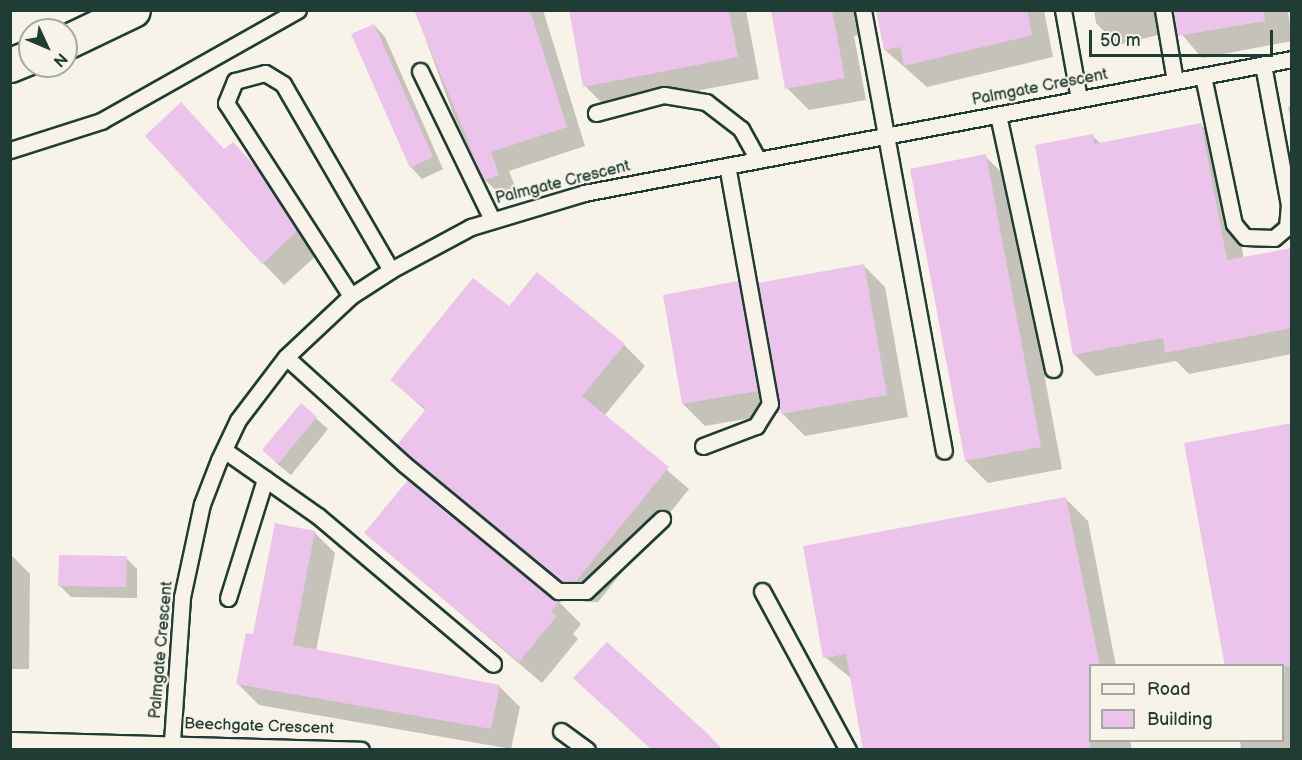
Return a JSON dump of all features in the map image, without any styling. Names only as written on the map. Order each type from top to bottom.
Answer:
[{"type":"main road","points":[[78,36],[132,10]]},
{"type":"lane","points":[[10,150],[101,121],[298,10]]},
{"type":"lane","points":[[863,10],[890,135],[944,451]]},
{"type":"lane","points":[[1062,10],[1078,99]]},
{"type":"lane","points":[[1163,10],[1175,81]]},
{"type":"lane","name":"Palmgate Crescent","points":[[172,741],[182,597],[202,504],[224,450],[259,388],[286,357],[351,296],[391,270],[492,219],[584,194],[1292,59]]},
{"type":"lane","points":[[1203,76],[1234,224],[1245,237],[1274,238],[1287,227],[1289,205],[1263,65]]},
{"type":"lane","points":[[420,71],[492,219]]},
{"type":"lane","points":[[351,296],[226,103],[235,81],[265,73],[283,84],[391,270]]},
{"type":"lane","points":[[596,113],[664,95],[706,102],[741,129],[758,160]]},
{"type":"lane","points":[[998,115],[1053,369]]},
{"type":"lane","points":[[703,446],[756,426],[770,404],[727,166]]},
{"type":"lane","points":[[286,357],[396,457],[558,591],[586,591],[662,519]]},
{"type":"lane","points":[[224,450],[326,522],[493,664]]},
{"type":"lane","points":[[228,598],[265,479]]},
{"type":"lane","points":[[762,591],[848,750]]},
{"type":"lane","points":[[561,731],[587,750]]},
{"type":"lane","name":"Beechgate Crescent","points":[[10,740],[172,741],[361,750]]},
{"type":"building","points":[[414,10],[530,10],[567,127],[491,152],[499,175],[484,180]]},
{"type":"building","points":[[569,10],[729,10],[738,57],[583,87]]},
{"type":"building","points":[[771,10],[832,10],[845,78],[785,89]]},
{"type":"building","points":[[876,10],[1027,10],[1032,35],[904,66],[900,47],[884,50]]},
{"type":"building","points":[[1173,10],[1264,10],[1265,21],[1178,36]]},
{"type":"building","points":[[374,24],[433,157],[410,168],[351,34]]},
{"type":"building","points":[[181,102],[224,149],[233,142],[255,166],[297,231],[262,264],[145,136]]},
{"type":"building","points":[[1201,123],[1227,260],[1292,248],[1292,328],[1165,353],[1163,338],[1073,355],[1035,145],[1093,134],[1094,144]]},
{"type":"building","points":[[986,154],[1041,447],[965,461],[910,169]]},
{"type":"building","points":[[864,264],[887,395],[781,414],[758,283]]},
{"type":"building","points":[[537,272],[625,344],[582,396],[669,467],[576,581],[561,581],[397,445],[426,409],[390,380],[473,278],[509,306]]},
{"type":"building","points":[[738,281],[758,391],[682,404],[663,295]]},
{"type":"building","points":[[301,403],[317,417],[278,464],[262,450]]},
{"type":"building","points":[[1292,423],[1292,666],[1225,664],[1184,443]]},
{"type":"building","points":[[408,480],[560,601],[551,612],[557,616],[519,662],[364,533]]},
{"type":"building","points":[[1066,497],[1100,664],[1089,664],[1090,750],[863,750],[846,654],[823,658],[803,546]]},
{"type":"building","points":[[275,523],[315,531],[293,645],[500,685],[491,729],[236,684],[246,633],[253,634]]},
{"type":"building","points":[[59,555],[127,556],[126,587],[58,586]]},
{"type":"building","points":[[607,642],[723,750],[652,750],[573,678]]}]
